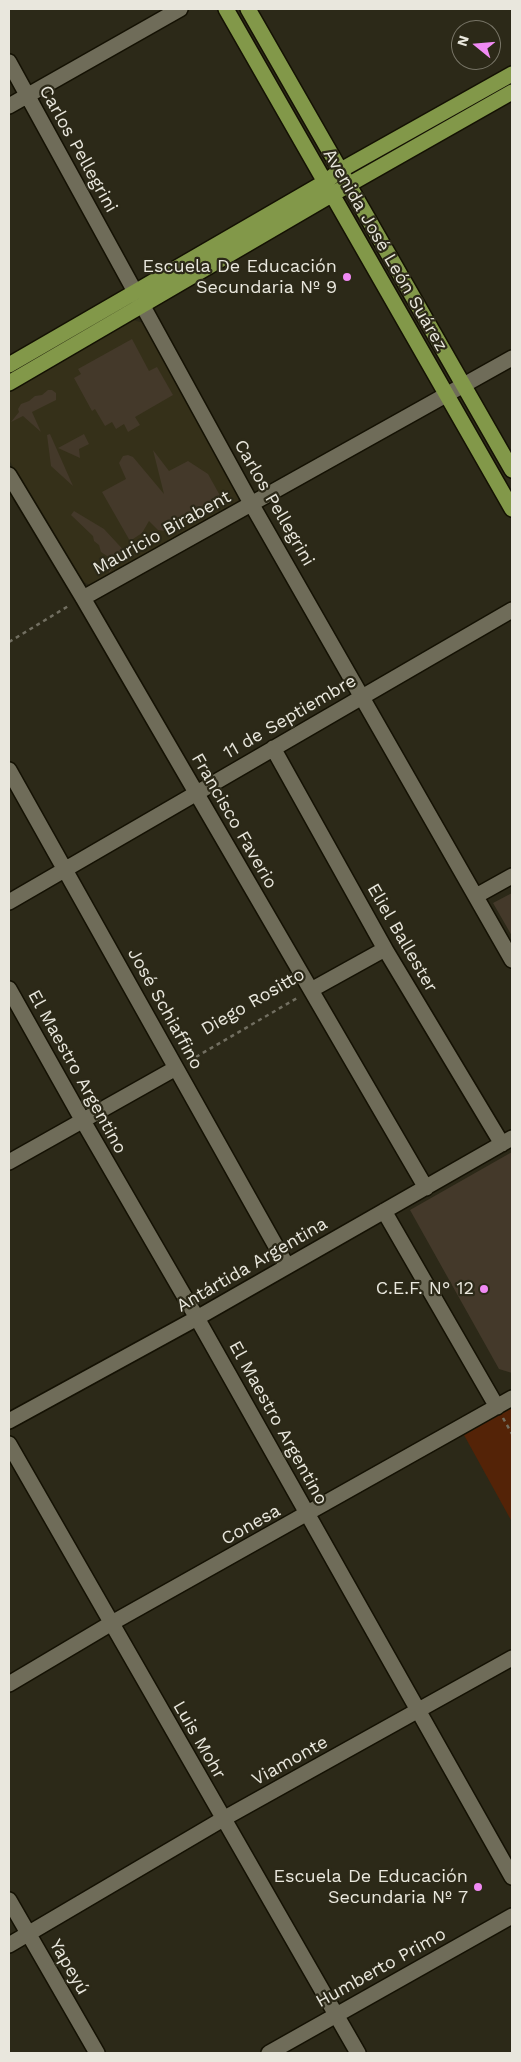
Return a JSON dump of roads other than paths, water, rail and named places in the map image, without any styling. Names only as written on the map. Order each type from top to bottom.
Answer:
[{"type":"main road","name":"Avenida José León Suárez","points":[[226,9],[512,509]]},
{"type":"main road","name":"Avenida José León Suárez","points":[[248,9],[350,184],[512,470]]},
{"type":"main road","points":[[9,383],[142,305],[328,189],[341,170],[512,74]]},
{"type":"main road","points":[[9,365],[135,291],[328,189],[350,184],[512,92]]},
{"type":"street","points":[[9,106],[180,9]]},
{"type":"street","name":"Carlos Pellegrini","points":[[9,62],[252,505],[363,696],[512,960]]},
{"type":"street","name":"Mauricio Birabent","points":[[82,598],[252,505],[512,358]]},
{"type":"street","name":"Francisco Faverio","points":[[9,475],[426,1188]]},
{"type":"street","name":"11 de Septiembre","points":[[9,902],[512,610]]},
{"type":"street","name":"Eliel Ballester","points":[[273,748],[385,949],[507,1141]]},
{"type":"street","name":"José Schiaffino","points":[[9,770],[287,1266]]},
{"type":"street","points":[[476,896],[512,876]]},
{"type":"street","name":"Diego Rositto","points":[[311,990],[385,949]]},
{"type":"street","name":"El Maestro Argentino","points":[[9,989],[82,1121],[197,1318],[420,1711],[512,1877]]},
{"type":"street","points":[[9,1162],[176,1068]]},
{"type":"street","name":"Antártida Argentina","points":[[9,1421],[197,1318],[507,1141]]},
{"type":"street","points":[[384,1211],[497,1407]]},
{"type":"street","name":"Conesa","points":[[9,1684],[110,1624],[308,1515],[512,1398]]},
{"type":"street","name":"Luis Mohr","points":[[9,1444],[110,1624],[358,2053]]},
{"type":"street","name":"Viamonte","points":[[9,1945],[223,1819],[420,1711],[512,1658]]},
{"type":"street","name":"Yapeyú","points":[[9,1900],[97,2053]]},
{"type":"street","name":"Humberto Primo","points":[[269,2053],[512,1916]]},
{"type":"place","name":"Escuela De Educación Secundaria Nº 9","points":[[347,277]]},
{"type":"place","name":"C.E.F. N° 12","points":[[484,1289]]},
{"type":"place","name":"Escuela De Educación Secundaria Nº 7","points":[[478,1887]]}]
